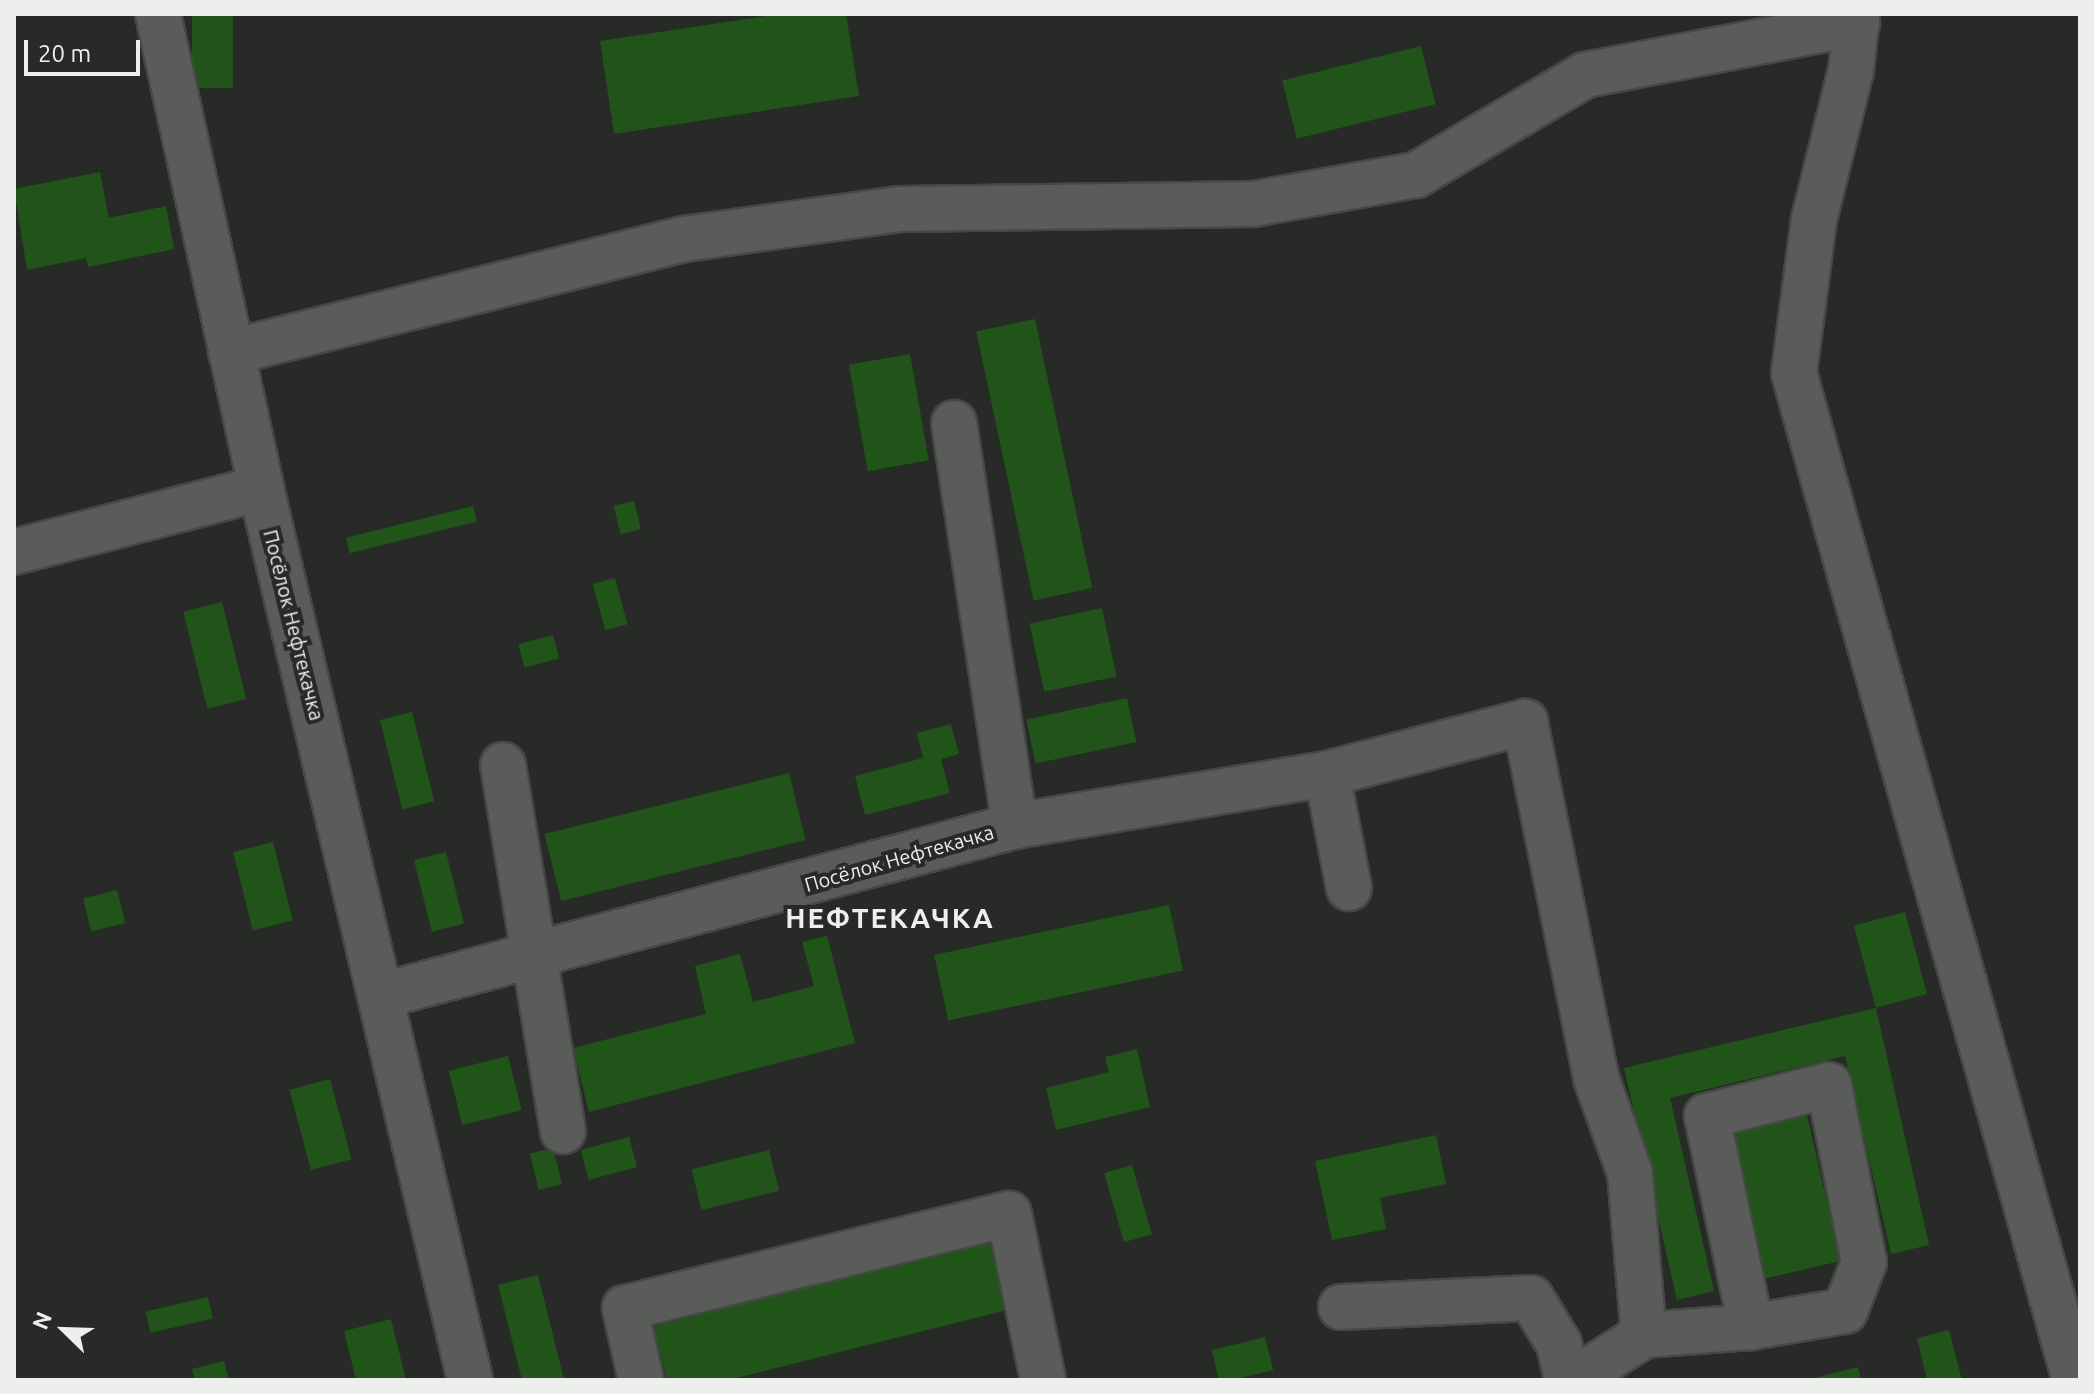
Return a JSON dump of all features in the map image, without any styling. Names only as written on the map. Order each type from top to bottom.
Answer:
[{"type":"street","name":"Посёлок Нефтекачка","points":[[158,14],[261,488],[384,995],[470,1380]]},
{"type":"street","points":[[231,352],[684,239],[901,209],[1253,204],[1416,175],[1585,75],[1857,18],[1814,219],[1794,373],[2075,1380]]},
{"type":"street","points":[[954,423],[1015,826]]},
{"type":"street","points":[[14,552],[261,488]]},
{"type":"street","name":"Посёлок Нефтекачка","points":[[384,995],[1015,826],[1327,774],[1525,722],[1596,1078],[1630,1173],[1644,1335]]},
{"type":"street","points":[[503,765],[563,1131]]},
{"type":"street","points":[[1327,774],[1349,888]]},
{"type":"street","points":[[1574,1380],[1644,1335],[1751,1327],[1845,1311],[1864,1262],[1829,1085],[1707,1116],[1751,1327]]},
{"type":"street","points":[[641,1380],[625,1308],[1009,1214],[1043,1380]]},
{"type":"street","points":[[1341,1307],[1531,1298],[1559,1344],[1567,1380]]},
{"type":"building","points":[[192,14],[233,14],[233,88],[192,88]]},
{"type":"building","points":[[779,14],[846,14],[859,96],[614,134],[600,41]]},
{"type":"building","points":[[1421,46],[1436,104],[1297,139],[1282,81]]},
{"type":"building","points":[[100,172],[109,218],[166,206],[174,249],[88,267],[86,258],[27,270],[14,189]]},
{"type":"building","points":[[1035,319],[1092,588],[1033,600],[976,331]]},
{"type":"building","points":[[910,354],[929,460],[868,471],[849,365]]},
{"type":"building","points":[[634,501],[641,529],[621,534],[614,506]]},
{"type":"building","points":[[473,506],[477,522],[350,553],[346,538]]},
{"type":"building","points":[[615,578],[627,624],[605,630],[593,584]]},
{"type":"building","points":[[222,602],[246,699],[207,709],[183,612]]},
{"type":"building","points":[[1102,608],[1117,676],[1044,692],[1030,623]]},
{"type":"building","points":[[553,635],[559,658],[524,667],[518,644]]},
{"type":"building","points":[[1127,698],[1136,742],[1036,763],[1026,719]]},
{"type":"building","points":[[412,712],[434,801],[402,809],[380,720]]},
{"type":"building","points":[[951,724],[959,754],[941,759],[950,793],[865,815],[855,776],[923,758],[917,733]]},
{"type":"building","points":[[789,773],[806,840],[561,901],[544,834]]},
{"type":"building","points":[[273,842],[293,921],[253,931],[233,852]]},
{"type":"building","points":[[446,852],[464,924],[432,932],[414,860]]},
{"type":"building","points":[[117,890],[125,923],[91,931],[83,898]]},
{"type":"building","points":[[1169,905],[1183,971],[948,1020],[934,955]]},
{"type":"building","points":[[1905,912],[1927,994],[1876,1008],[1854,926]]},
{"type":"building","points":[[827,936],[855,1043],[589,1112],[573,1048],[706,1014],[695,966],[740,954],[753,1002],[814,986],[802,942]]},
{"type":"building","points":[[1876,1008],[1929,1245],[1891,1254],[1845,1056],[1670,1098],[1714,1291],[1677,1300],[1624,1068]]},
{"type":"building","points":[[1137,1049],[1150,1107],[1056,1130],[1046,1088],[1109,1072],[1105,1057]]},
{"type":"building","points":[[508,1056],[522,1110],[462,1125],[449,1071]]},
{"type":"building","points":[[330,1079],[351,1159],[311,1170],[289,1090]]},
{"type":"building","points":[[1806,1111],[1841,1261],[1765,1279],[1730,1129]]},
{"type":"building","points":[[1436,1135],[1446,1184],[1380,1198],[1386,1229],[1332,1240],[1315,1161]]},
{"type":"building","points":[[629,1137],[637,1167],[589,1180],[581,1150]]},
{"type":"building","points":[[553,1148],[562,1184],[539,1190],[530,1154]]},
{"type":"building","points":[[769,1150],[779,1191],[702,1210],[691,1169]]},
{"type":"building","points":[[1132,1165],[1152,1234],[1124,1242],[1104,1173]]},
{"type":"building","points":[[998,1240],[1015,1308],[728,1380],[667,1380],[653,1326]]},
{"type":"building","points":[[538,1275],[564,1380],[522,1380],[498,1285]]},
{"type":"building","points":[[208,1297],[213,1318],[151,1333],[146,1311]]},
{"type":"building","points":[[391,1319],[406,1380],[356,1380],[344,1331]]},
{"type":"building","points":[[1949,1330],[1962,1380],[1927,1380],[1917,1338]]},
{"type":"building","points":[[1265,1337],[1273,1370],[1233,1380],[1219,1380],[1212,1350]]},
{"type":"building","points":[[224,1361],[229,1380],[195,1380],[192,1369]]},
{"type":"building","points":[[1858,1367],[1861,1380],[1810,1380],[1810,1379]]},
{"type":"district","name":"НЕФТЕКАЧКА","points":[[890,918]]}]
